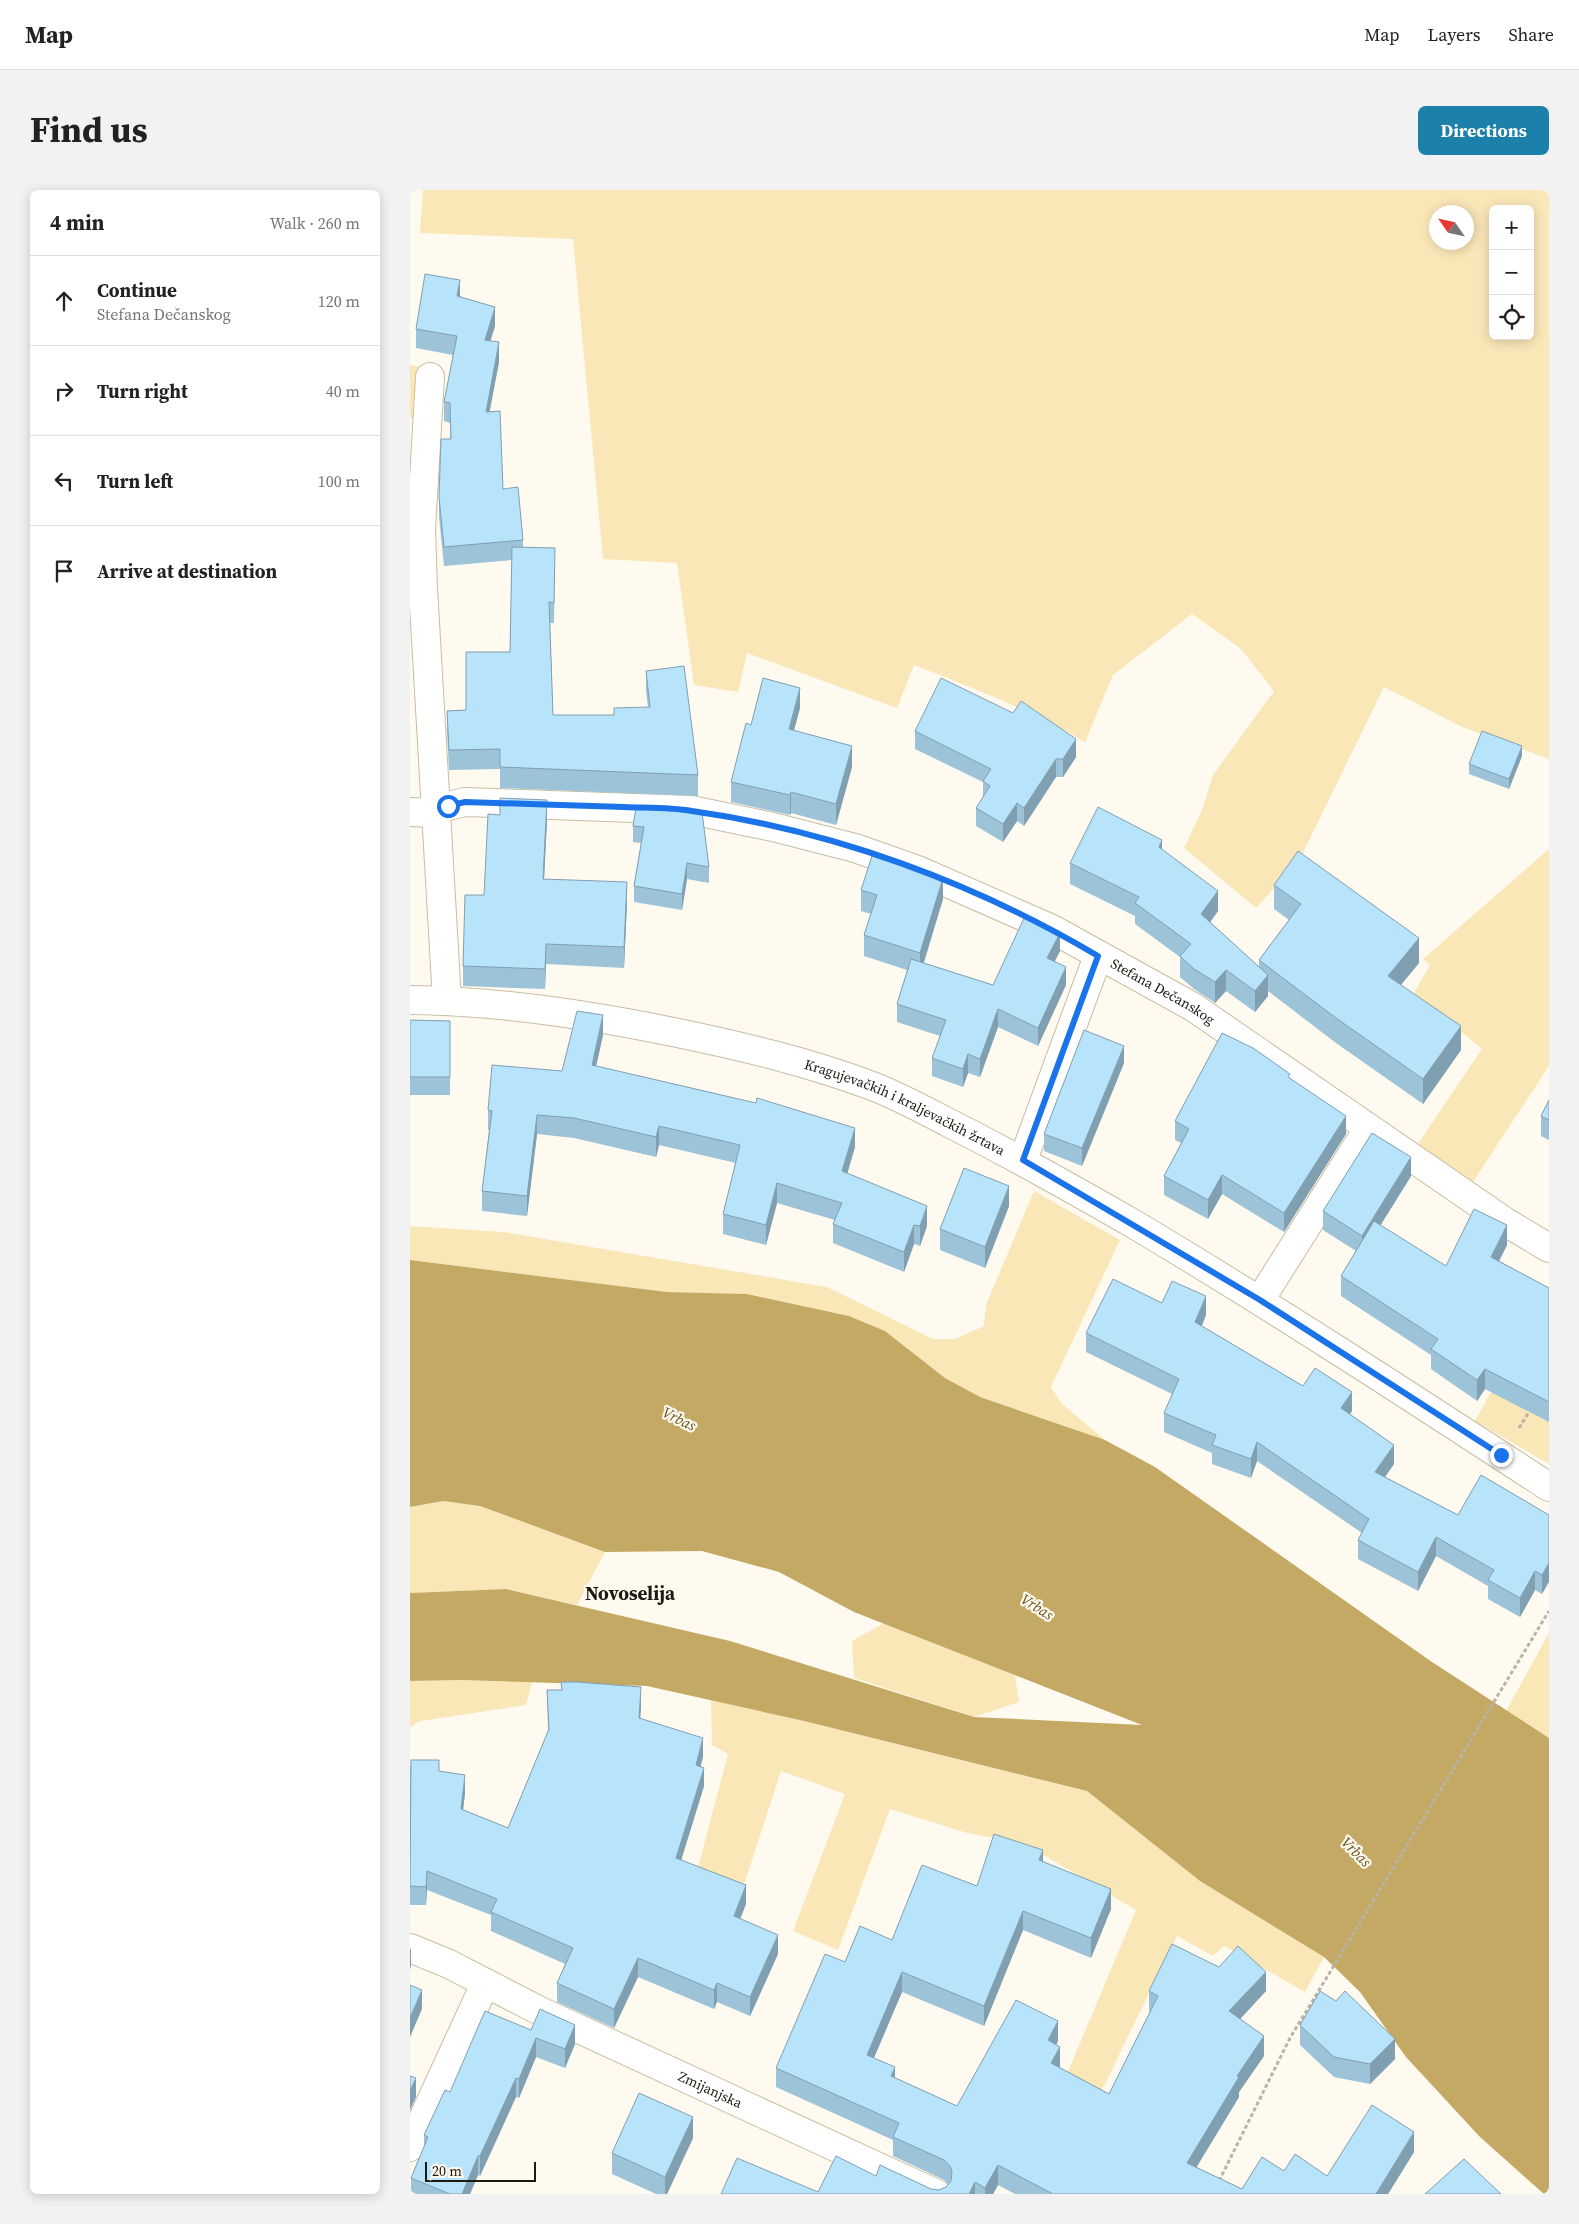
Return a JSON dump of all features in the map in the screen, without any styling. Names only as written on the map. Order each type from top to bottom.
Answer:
[{"type":"street","points":[[430,377],[421,529],[422,812],[447,1000]]},
{"type":"street","name":"Stefana Dečanskog","points":[[422,812],[465,802],[690,810],[773,827],[855,848],[920,871],[1052,929],[1098,956],[1135,973],[1193,1007],[1368,1129],[1507,1223],[1549,1248]]},
{"type":"street","points":[[1023,1160],[1098,956]]},
{"type":"street","name":"Kragujevačkih i kraljevačkih žrtava","points":[[410,1000],[447,1000],[563,1012],[744,1047],[842,1075],[878,1088],[1023,1160],[1260,1300],[1549,1487]]},
{"type":"street","points":[[1260,1300],[1368,1129]]},
{"type":"street","name":"Zmijanjska","points":[[410,1948],[449,1964],[484,1984],[937,2194]]},
{"type":"street","points":[[410,2147],[484,1984]]},
{"type":"path","points":[[1217,2186],[1290,2038],[1549,1611]]},
{"type":"shaded area","points":[[423,190],[1549,190],[1549,759],[1462,727],[1384,687],[1299,861],[1256,908],[1184,848],[1202,810],[1213,775],[1274,691],[1241,649],[1192,614],[1113,675],[1085,742],[1023,710],[914,665],[897,708],[747,653],[738,692],[694,685],[677,563],[603,559],[573,239],[420,233]]},
{"type":"shaded area","points":[[410,365],[418,366],[413,418],[410,418]]},
{"type":"shaded area","points":[[1549,849],[1549,1066],[1471,1185],[1415,1148],[1482,1049],[1414,993],[1430,965],[1423,959]]},
{"type":"shaded area","points":[[1034,1191],[1120,1240],[1051,1387],[1062,1404],[1105,1440],[980,1397],[945,1378],[885,1331],[849,1316],[747,1294],[667,1292],[410,1260],[410,1226],[504,1232],[827,1287],[933,1339],[955,1339],[984,1326],[986,1305]]},
{"type":"shaded area","points":[[1549,1287],[1549,1464],[1475,1421]]},
{"type":"shaded area","points":[[443,1501],[480,1506],[605,1552],[577,1605],[506,1589],[410,1593],[410,1507]]},
{"type":"shaded area","points":[[884,1623],[1015,1675],[1019,1702],[974,1717],[854,1678],[852,1641]]},
{"type":"shaded area","points":[[1549,1633],[1549,1738],[1506,1711]]},
{"type":"shaded area","points":[[410,1681],[532,1682],[526,1705],[421,1721],[410,1727]]},
{"type":"shaded area","points":[[711,1700],[1087,1791],[1200,1881],[1324,1957],[1305,1992],[1224,1946],[1213,1956],[1177,1936],[1101,2092],[1067,2074],[1136,1910],[1047,1857],[994,1838],[967,1833],[890,1809],[838,1950],[793,1931],[845,1794],[781,1771],[742,1891],[697,1871],[728,1754],[712,1745]]},
{"type":"water","name":"Vrbas","points":[[410,1260],[667,1292],[747,1294],[849,1316],[885,1331],[945,1378],[980,1397],[1105,1440],[1155,1467],[1432,1662],[1549,1738],[1549,2194],[1544,2194],[1480,2137],[1406,2057],[1360,1992],[1324,1957],[1200,1881],[1087,1791],[804,1721],[647,1686],[461,1680],[410,1681],[410,1593],[506,1589],[730,1641],[974,1717],[1142,1725],[854,1612],[779,1572],[702,1551],[605,1552],[480,1506],[443,1501],[410,1507]]},
{"type":"building","points":[[425,274],[460,280],[457,296],[495,307],[485,340],[499,342],[486,412],[500,411],[503,489],[518,487],[523,540],[444,547],[439,497],[441,439],[451,439],[450,403],[444,402],[457,336],[416,329]]},
{"type":"building","points":[[512,547],[555,548],[554,603],[549,602],[553,715],[614,715],[614,708],[650,707],[646,671],[684,666],[698,775],[500,767],[500,749],[449,750],[447,711],[466,710],[466,652],[510,652]]},
{"type":"building","points":[[763,678],[800,688],[789,729],[852,746],[836,804],[791,792],[790,795],[731,782],[746,723],[751,725]]},
{"type":"building","points":[[941,678],[1013,713],[1021,701],[1076,739],[1063,759],[1056,759],[1024,808],[1017,803],[1003,824],[976,808],[990,786],[983,781],[991,769],[915,731]]},
{"type":"building","points":[[1482,731],[1522,746],[1509,779],[1469,764]]},
{"type":"building","points":[[500,798],[547,800],[543,879],[627,882],[624,947],[546,944],[545,969],[463,966],[465,895],[484,895],[488,814],[500,815]]},
{"type":"building","points":[[1098,807],[1162,840],[1159,847],[1218,891],[1201,914],[1268,975],[1255,991],[1226,970],[1215,982],[1194,969],[1180,956],[1191,944],[1135,903],[1139,897],[1070,863]]},
{"type":"building","points":[[636,808],[702,812],[709,867],[687,863],[682,894],[634,886],[644,827],[633,826]]},
{"type":"building","points":[[1298,851],[1419,938],[1388,976],[1461,1026],[1423,1079],[1336,1018],[1259,960],[1301,904],[1274,885]]},
{"type":"building","points":[[872,856],[943,878],[920,953],[864,935],[877,895],[861,890]]},
{"type":"building","points":[[1025,916],[1060,933],[1047,958],[1066,967],[1038,1028],[998,1009],[980,1059],[968,1054],[963,1069],[932,1058],[946,1020],[897,1004],[911,959],[993,985]]},
{"type":"building","points":[[577,1011],[603,1015],[592,1065],[756,1103],[757,1098],[855,1128],[842,1171],[927,1206],[920,1226],[914,1225],[904,1252],[833,1224],[842,1203],[777,1183],[766,1225],[723,1214],[740,1145],[659,1126],[656,1137],[574,1118],[537,1115],[527,1196],[482,1191],[492,1111],[488,1110],[492,1065],[562,1071]]},
{"type":"building","points":[[410,1020],[450,1021],[450,1077],[410,1077]]},
{"type":"building","points":[[1084,1030],[1124,1046],[1082,1148],[1044,1134]]},
{"type":"building","points":[[1222,1033],[1253,1048],[1290,1074],[1288,1077],[1346,1116],[1284,1213],[1222,1175],[1208,1200],[1164,1176],[1189,1129],[1175,1121]]},
{"type":"building","points":[[1549,1100],[1549,1120],[1541,1116]]},
{"type":"building","points":[[1372,1133],[1411,1157],[1362,1236],[1323,1211]]},
{"type":"building","points":[[964,1168],[1009,1186],[985,1247],[940,1229]]},
{"type":"building","points":[[1474,1209],[1507,1225],[1491,1257],[1549,1288],[1549,1402],[1485,1369],[1477,1380],[1431,1349],[1438,1339],[1341,1276],[1374,1221],[1446,1266]]},
{"type":"building","points":[[1113,1279],[1162,1303],[1172,1281],[1206,1296],[1195,1322],[1303,1386],[1315,1368],[1352,1392],[1341,1408],[1394,1445],[1375,1472],[1458,1515],[1481,1475],[1549,1515],[1549,1563],[1542,1575],[1535,1571],[1520,1598],[1488,1580],[1494,1570],[1436,1537],[1418,1572],[1358,1540],[1369,1519],[1257,1442],[1251,1459],[1212,1445],[1216,1435],[1164,1413],[1179,1379],[1086,1333]]},
{"type":"building","points":[[561,1682],[641,1687],[639,1718],[703,1738],[696,1765],[704,1768],[676,1858],[746,1885],[734,1916],[778,1935],[750,1997],[717,1983],[714,1990],[638,1958],[614,2009],[557,1983],[573,1948],[491,1912],[497,1899],[427,1871],[426,1887],[410,1886],[411,1760],[439,1760],[439,1771],[465,1775],[461,1809],[508,1828],[549,1729],[547,1690],[562,1690]]},
{"type":"building","points":[[994,1834],[1043,1850],[1039,1860],[1111,1889],[1091,1938],[1023,1911],[984,2006],[902,1972],[867,2055],[895,2067],[891,2076],[957,2106],[1016,2000],[1058,2021],[1048,2040],[1060,2047],[1051,2063],[1109,2094],[1158,1996],[1149,1991],[1172,1944],[1219,1967],[1238,1946],[1266,1972],[1229,2011],[1264,2036],[1237,2076],[1239,2077],[1187,2163],[1242,2189],[1262,2157],[1284,2171],[1295,2154],[1327,2176],[1372,2105],[1414,2132],[1376,2194],[1053,2194],[998,2165],[985,2188],[975,2182],[969,2194],[721,2194],[737,2158],[818,2192],[836,2156],[876,2176],[880,2165],[931,2189],[939,2190],[946,2187],[951,2181],[952,2172],[950,2166],[944,2160],[893,2137],[899,2123],[776,2068],[825,1954],[845,1962],[860,1926],[892,1940],[922,1865],[977,1886]]},
{"type":"building","points":[[410,1985],[422,1990],[410,2018]]},
{"type":"building","points":[[1320,1991],[1336,2001],[1345,1991],[1395,2039],[1370,2064],[1334,2057],[1300,2025]]},
{"type":"building","points":[[540,2009],[575,2025],[565,2049],[536,2038],[519,2079],[516,2078],[480,2156],[478,2156],[462,2194],[450,2194],[411,2178],[428,2137],[424,2135],[445,2090],[450,2092],[485,2011],[531,2030]]},
{"type":"building","points":[[410,2076],[416,2078],[410,2091]]},
{"type":"building","points":[[639,2093],[693,2117],[665,2177],[612,2153]]},
{"type":"building","points":[[1464,2159],[1501,2194],[1425,2194]]},
{"type":"district","name":"Novoselija","points":[[630,1593]]},
{"type":"route","points":[[448,806],[465,802],[690,810],[773,827],[855,848],[920,871],[1052,929],[1098,956],[1023,1160],[1260,1300],[1501,1455]]}]
